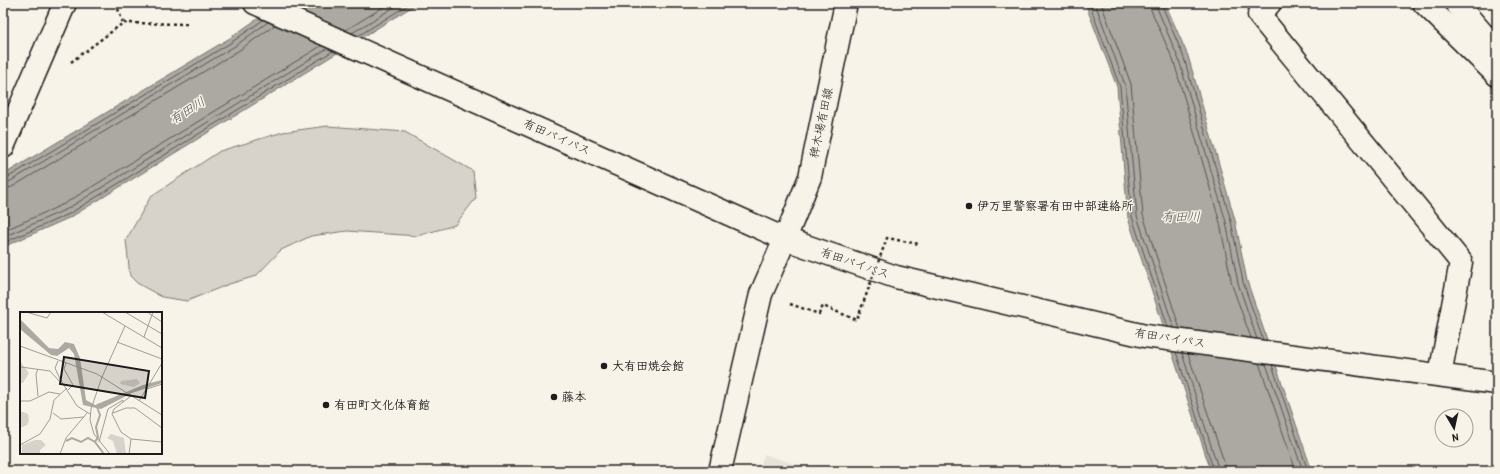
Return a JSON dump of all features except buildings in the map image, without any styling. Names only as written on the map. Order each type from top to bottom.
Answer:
[{"type":"main road","points":[[4,144],[65,3]]},
{"type":"main road","name":"稗木場有田線","points":[[720,471],[761,294],[810,177],[846,3]]},
{"type":"main road","points":[[1270,3],[1259,15],[1461,262],[1440,376]]},
{"type":"main road","points":[[1424,3],[1497,74]]},
{"type":"main road","points":[[1456,3],[1482,33],[1497,47]]},
{"type":"main road","name":"有田バイパス","points":[[259,5],[785,239],[896,277],[1145,336],[1497,383]]},
{"type":"path","points":[[116,3],[123,23]]},
{"type":"path","points":[[66,66],[123,23],[189,24]]},
{"type":"path","points":[[790,304],[819,314],[823,306],[857,320],[887,238],[919,244]]},
{"type":"shaded area","points":[[328,126],[405,132],[473,171],[476,198],[455,225],[417,236],[347,231],[311,236],[281,250],[256,276],[229,284],[187,301],[162,297],[137,283],[130,276],[126,240],[151,196],[220,151],[283,132]]},
{"type":"shaded area","points":[[764,454],[816,471],[759,471]]},
{"type":"water","name":"有田川","points":[[280,3],[418,3],[71,217],[3,247],[3,175],[230,38]]},
{"type":"water","name":"有田川","points":[[1085,3],[1165,3],[1188,56],[1235,220],[1247,281],[1312,471],[1211,471],[1128,218],[1117,87]]},
{"type":"place","name":"伊万里警察署有田中部連絡所","points":[[969,206]]},
{"type":"place","name":"大有田焼会館","points":[[604,366]]},
{"type":"place","name":"藤本","points":[[554,397]]},
{"type":"place","name":"有田町文化体育館","points":[[326,405]]}]
